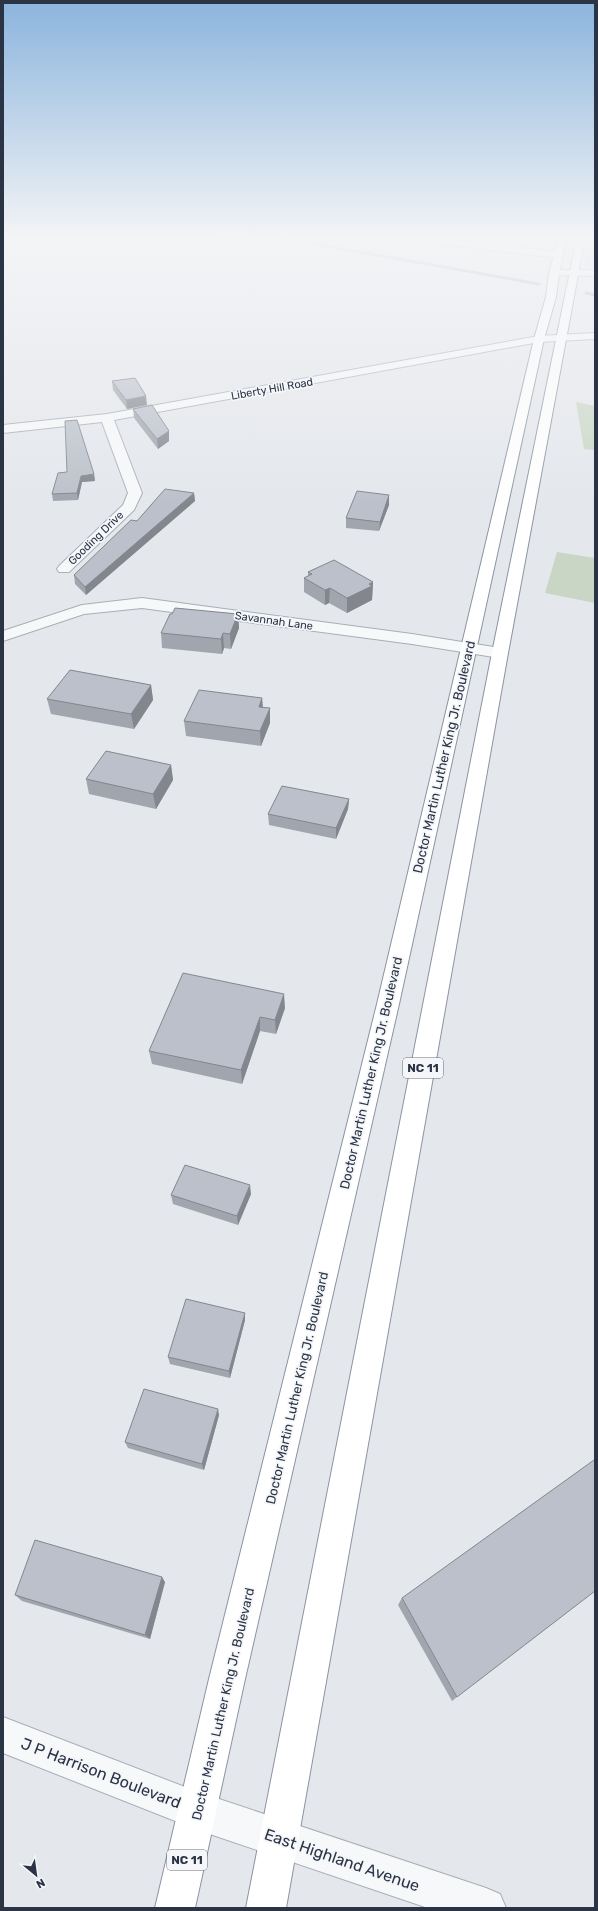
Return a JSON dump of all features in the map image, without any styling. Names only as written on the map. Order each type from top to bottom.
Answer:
[{"type":"highway","name":"Doctor Martin Luther King Jr. Boulevard","points":[[175,1908],[227,1679],[388,1004],[543,326]]},
{"type":"highway","name":"Doctor Martin Luther King Jr. Boulevard","points":[[266,1908],[500,653],[562,338],[562,326]]},
{"type":"street","name":"Liberty Hill Road","points":[[3,429],[107,418],[539,339],[595,336]]},
{"type":"street","name":"Gooding Drive","points":[[64,569],[129,507],[135,493],[107,418]]},
{"type":"street","name":"Savannah Lane","points":[[3,636],[82,610],[142,603],[412,639],[500,653]]},
{"type":"street","name":"J P Harrison Boulevard","points":[[3,1735],[198,1811]]},
{"type":"street","name":"East Highland Avenue","points":[[198,1811],[486,1908]]},
{"type":"green space","points":[[576,402],[595,406],[595,450],[584,449]]},
{"type":"green space","points":[[557,552],[595,558],[595,603],[545,593]]},
{"type":"building","points":[[135,378],[146,396],[126,400],[112,381]]},
{"type":"building","points":[[152,405],[169,431],[157,439],[133,409]]},
{"type":"building","points":[[77,420],[94,474],[81,476],[77,493],[52,494],[58,473],[67,472],[65,421]]},
{"type":"building","points":[[165,489],[194,493],[85,587],[74,575],[131,520],[137,521]]},
{"type":"building","points":[[357,491],[389,495],[380,522],[346,518]]},
{"type":"building","points":[[334,560],[373,582],[369,584],[372,586],[347,598],[330,588],[325,590],[304,578],[312,574],[308,572]]},
{"type":"building","points":[[175,608],[238,614],[230,634],[223,633],[221,639],[161,633],[170,614],[172,614]]},
{"type":"building","points":[[70,670],[151,685],[131,714],[47,699]]},
{"type":"building","points":[[199,690],[262,698],[259,707],[270,708],[260,731],[184,721]]},
{"type":"building","points":[[106,751],[171,765],[153,794],[86,779]]},
{"type":"building","points":[[282,786],[349,799],[336,828],[268,814]]},
{"type":"building","points":[[183,973],[284,994],[275,1020],[260,1017],[241,1070],[149,1051]]},
{"type":"building","points":[[185,1165],[250,1185],[237,1216],[171,1195]]},
{"type":"building","points":[[186,1299],[245,1313],[229,1371],[168,1357]]},
{"type":"building","points":[[144,1389],[218,1409],[202,1464],[125,1442]]},
{"type":"building","points":[[594,1460],[595,1591],[457,1697],[402,1598]]},
{"type":"building","points":[[35,1540],[162,1577],[145,1635],[15,1595]]}]
